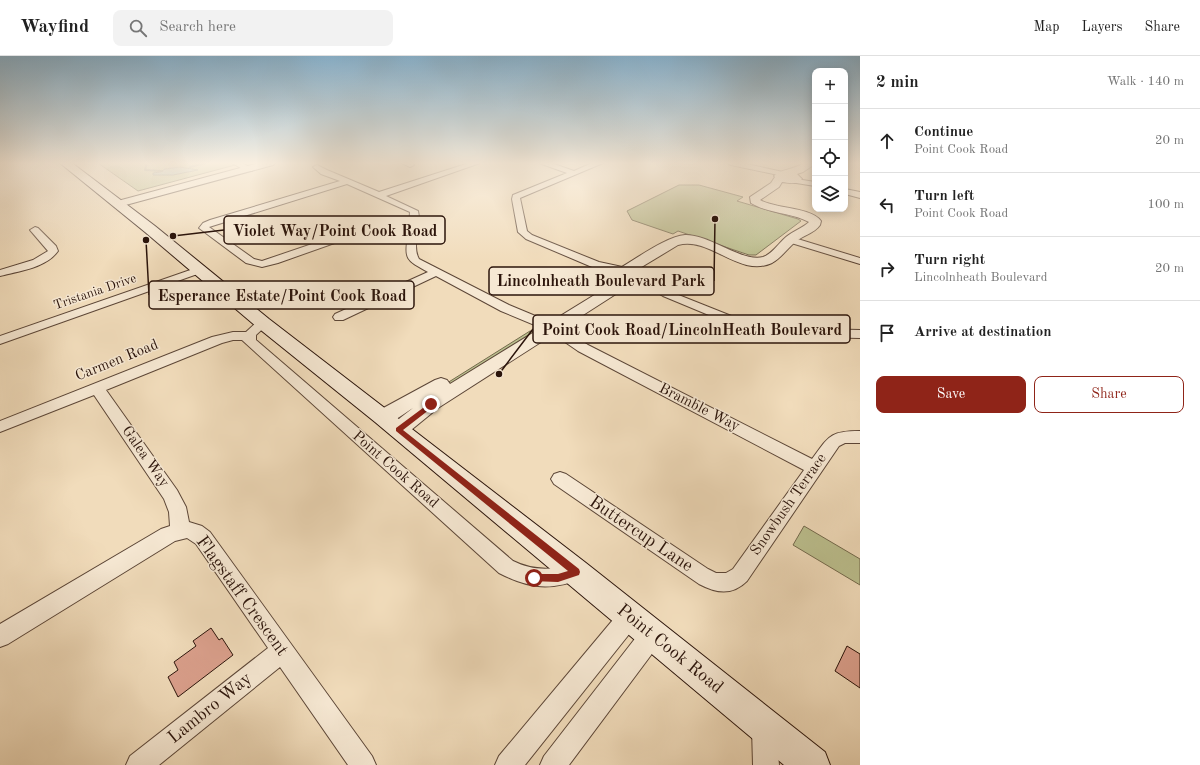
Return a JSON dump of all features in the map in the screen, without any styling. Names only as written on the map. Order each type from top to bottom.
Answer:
[{"type":"main road","name":"Point Cook Road","points":[[108,196],[197,268],[256,330],[391,423],[812,765]]},
{"type":"street","points":[[116,202],[137,196]]},
{"type":"street","points":[[292,196],[213,222],[206,225],[204,228],[250,261],[262,264],[269,263],[359,231],[414,230],[414,211],[382,196]]},
{"type":"street","points":[[516,196],[523,232],[534,240],[756,330],[769,332],[860,334]]},
{"type":"street","points":[[391,423],[431,404],[544,327],[614,289],[626,277],[644,268],[684,242],[715,248],[745,260],[764,261],[771,259],[791,240],[814,224],[814,221],[804,216],[760,204],[755,201],[757,196]]},
{"type":"street","points":[[0,273],[36,262],[51,255],[53,251],[52,248],[35,230]]},
{"type":"street","name":"Bramble Way","points":[[414,230],[411,256],[415,261],[544,327],[566,342],[583,348],[814,468]]},
{"type":"street","points":[[791,240],[860,261]]},
{"type":"street","name":"Tristania Drive","points":[[0,334],[197,268]]},
{"type":"street","name":"Tristania Drive","points":[[0,340],[197,268]]},
{"type":"street","points":[[339,317],[437,272]]},
{"type":"street","name":"Carmen Road","points":[[0,427],[217,340],[256,330]]},
{"type":"street","name":"Point Cook Road","points":[[256,330],[248,340],[251,343],[506,567],[521,575],[534,578],[558,578],[576,572]]},
{"type":"street","name":"Galea Way","points":[[97,388],[171,495],[179,512],[179,530]]},
{"type":"street","name":"Snowbush Terrace","points":[[724,584],[735,580],[740,575],[814,468],[837,439],[848,436],[860,437]]},
{"type":"street","name":"Buttercup Lane","points":[[560,479],[700,575],[709,580],[724,584]]},
{"type":"street","name":"Flagstaff Crescent","points":[[0,636],[168,535],[179,530],[194,530],[203,538],[363,765]]},
{"type":"street","points":[[508,765],[641,625]]},
{"type":"street","points":[[553,765],[641,625]]},
{"type":"street","name":"Lambro Way","points":[[139,765],[282,651]]},
{"type":"street","points":[[764,725],[766,765]]},
{"type":"green space","points":[[657,196],[740,196],[743,197],[737,201],[801,221],[756,255],[749,255],[678,231],[673,234],[632,220],[627,211]]},
{"type":"green space","points":[[530,331],[536,332],[442,394],[436,390]]},
{"type":"green space","points":[[804,526],[860,559],[860,585],[793,545]]},
{"type":"building","points":[[211,628],[219,640],[222,638],[233,655],[178,697],[168,677],[178,670],[174,662],[196,646],[193,641]]},
{"type":"building","points":[[847,646],[860,654],[860,688],[835,671]]},
{"type":"place","name":"Lincolnheath Boulevard Park","points":[[715,219]]},
{"type":"place","name":"Violet Way/Point Cook Road","points":[[173,236]]},
{"type":"place","name":"Esperance Estate/Point Cook Road","points":[[146,240]]},
{"type":"place","name":"Point Cook Road/LincolnHeath Boulevard","points":[[499,374]]},
{"type":"route","points":[[431,404],[398,430],[576,572],[558,578],[534,578]]}]
